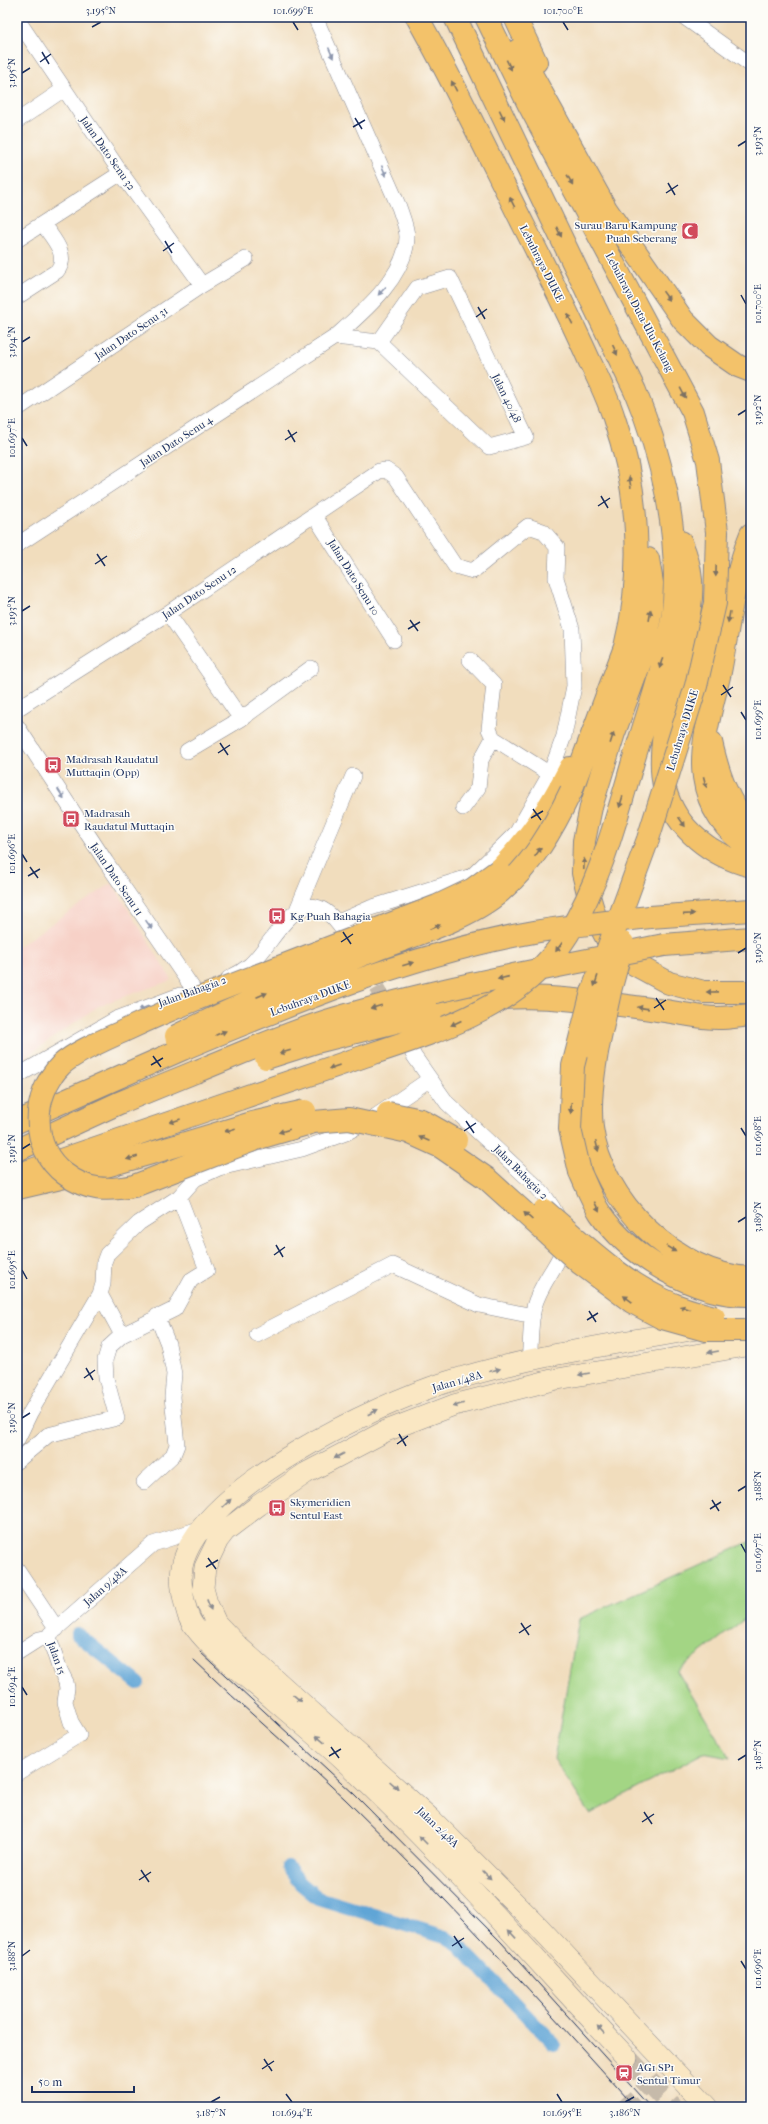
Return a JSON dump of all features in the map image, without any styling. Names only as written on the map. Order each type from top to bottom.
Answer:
[{"type":"highway","name":"Lebuhraya DUKE","points":[[417,17],[468,114],[576,330],[610,405],[627,465],[635,520]]},
{"type":"highway","points":[[455,17],[635,391],[656,452],[670,514],[687,558],[691,581],[689,615],[664,732],[664,788],[671,806],[692,836],[706,847],[751,866]]},
{"type":"highway","name":"Lebuhraya Duta-Ulu Kelang","points":[[486,17],[528,103],[693,412],[708,461],[717,532]]},
{"type":"highway","points":[[500,17],[606,209],[683,320],[709,346],[738,366],[751,371]]},
{"type":"highway","points":[[515,17],[559,112],[644,264]]},
{"type":"highway","points":[[17,1175],[439,1031],[499,1001],[532,977],[568,935],[598,878],[668,641],[674,602],[670,514]]},
{"type":"highway","points":[[180,1042],[242,1004],[309,975],[410,938],[478,907],[499,893],[534,858],[545,842],[571,791],[625,647],[634,605],[636,570],[635,520]]},
{"type":"highway","points":[[635,520],[648,557],[652,583],[651,608],[645,649],[614,734],[591,807],[584,841],[583,873],[595,916],[607,940],[634,964],[669,983],[704,992],[751,992]]},
{"type":"highway","name":"Lebuhraya DUKE","points":[[717,532],[715,603],[696,686],[648,839],[592,992],[573,1066],[570,1129],[580,1172],[600,1213],[629,1246],[667,1271],[701,1288],[740,1296],[751,1295]]},
{"type":"highway","points":[[751,534],[736,579],[703,750],[704,778],[713,805],[728,831],[751,847]]},
{"type":"highway","points":[[607,692],[551,806],[517,851],[499,870],[473,889],[437,906],[167,1010],[87,1048],[61,1065],[44,1088],[38,1106],[40,1139],[54,1166],[77,1184],[94,1188],[114,1190],[134,1186],[259,1138],[314,1122],[349,1119],[408,1132],[441,1147],[486,1178],[581,1264],[632,1302],[662,1318],[705,1330],[751,1330]]},
{"type":"highway","points":[[708,730],[716,763],[728,794],[740,816],[751,827]]},
{"type":"highway","points":[[648,839],[643,875],[611,987],[597,1052],[591,1090],[592,1128],[599,1156],[615,1190],[638,1222],[667,1247],[708,1269],[751,1278]]},
{"type":"highway","name":"Lebuhraya DUKE","points":[[17,1122],[180,1042],[378,973],[440,954],[517,935],[570,926],[650,917],[751,910]]},
{"type":"highway","points":[[200,1074],[282,1037],[389,1003],[664,944],[751,938]]},
{"type":"highway","points":[[17,1150],[119,1103],[200,1074],[316,1042],[431,1013],[451,1005],[487,998],[523,997],[622,1005],[717,1018],[751,1015]]},
{"type":"highway","points":[[17,1188],[82,1173],[252,1123],[320,1107],[356,1106],[421,1120],[449,1136],[498,1170],[592,1252],[641,1288],[673,1304],[714,1317],[751,1319]]},
{"type":"main road","name":"Jalan 1/48A","points":[[199,1529],[243,1488],[297,1450],[384,1406],[448,1382],[529,1361],[585,1349],[751,1319]]},
{"type":"main road","name":"Jalan 1/48A","points":[[218,1540],[259,1505],[306,1473],[386,1431],[454,1406],[552,1380],[751,1345]]},
{"type":"main road","name":"Jalan 2/48A","points":[[199,1529],[184,1556],[181,1569],[189,1618],[202,1635],[231,1664],[341,1758],[411,1828],[627,2058]]},
{"type":"main road","name":"Jalan 2/48A","points":[[218,1540],[204,1567],[203,1588],[207,1603],[216,1623],[239,1647],[442,1830],[537,1925],[708,2107]]},
{"type":"street","name":"Jalan Dato Senu 4","points":[[17,545],[335,337],[363,312],[390,283],[401,259],[407,237],[400,207],[316,17]]},
{"type":"street","points":[[684,17],[751,65]]},
{"type":"street","name":"Jalan Dato Senu 32","points":[[17,19],[121,173],[202,286]]},
{"type":"street","points":[[17,121],[64,89]]},
{"type":"street","points":[[17,240],[121,173]]},
{"type":"street","points":[[17,297],[57,271],[62,265],[63,258],[61,251],[43,224]]},
{"type":"street","name":"Jalan Dato Senu 31","points":[[17,409],[246,258]]},
{"type":"street","name":"Jalan 40/48","points":[[450,278],[526,437],[488,447],[380,342],[417,288],[450,278]]},
{"type":"street","points":[[335,337],[380,342]]},
{"type":"street","name":"Jalan Dato Senu 12","points":[[17,709],[168,613],[379,471],[386,470],[396,477],[455,566],[473,571],[528,526],[543,531],[557,547],[556,578],[572,629],[574,686],[564,736],[550,774]]},
{"type":"street","name":"Jalan Dato Senu 10","points":[[314,515],[394,640]]},
{"type":"street","points":[[168,613],[241,719]]},
{"type":"street","points":[[297,910],[306,907],[316,907],[327,912],[341,928],[370,908],[472,876],[517,832],[550,774],[493,738],[489,729],[494,685],[470,660]]},
{"type":"street","points":[[188,751],[241,719],[311,668]]},
{"type":"street","name":"Jalan Dato Senu 11","points":[[17,726],[106,862],[194,990]]},
{"type":"street","points":[[463,808],[478,788],[481,760],[493,738]]},
{"type":"street","points":[[297,910],[353,776]]},
{"type":"street","name":"Jalan Bahagia 2","points":[[17,1076],[116,1019],[231,977],[250,966],[283,923],[297,910]]},
{"type":"street","name":"Jalan Bahagia 2","points":[[402,1030],[414,1056],[447,1103],[509,1158],[547,1197],[559,1217],[562,1230],[562,1251],[545,1280],[534,1307],[529,1361]]},
{"type":"street","points":[[17,1440],[30,1414],[100,1294],[103,1284],[104,1262],[107,1254],[139,1223],[179,1197],[195,1179],[219,1168],[302,1149],[346,1133],[376,1116],[430,1079]]},
{"type":"street","points":[[17,1461],[48,1435],[117,1418],[106,1378],[104,1360],[110,1347],[122,1335],[157,1316],[175,1309],[191,1280],[207,1270],[179,1197]]},
{"type":"street","points":[[257,1335],[393,1265],[479,1305],[533,1316]]},
{"type":"street","points":[[100,1294],[122,1335]]},
{"type":"street","points":[[144,1482],[173,1455],[177,1445],[172,1397],[174,1374],[168,1344],[157,1316]]},
{"type":"street","points":[[199,1529],[218,1540]]},
{"type":"street","name":"Jalan 9/48A","points":[[17,1653],[39,1639],[53,1633],[153,1544],[199,1529]]},
{"type":"street","points":[[153,1544],[173,1545],[184,1556],[204,1567]]},
{"type":"street","name":"Jalan 15","points":[[17,1569],[53,1633],[60,1670],[66,1682],[67,1688],[65,1702],[69,1715],[79,1735],[17,1773]]},
{"type":"shaded area","points":[[112,883],[172,980],[100,1005],[17,1063],[17,947]]},
{"type":"green space","points":[[751,1541],[751,1614],[677,1671],[730,1758],[703,1753],[590,1814],[554,1759],[579,1619]]},
{"type":"waterway","points":[[77,1634],[138,1683]]},
{"type":"waterway","points":[[288,1867],[300,1883],[318,1898],[445,1937],[458,1945],[554,2044]]},
{"type":"tunnel","points":[[354,948],[391,1012]]},
{"type":"tunnel","points":[[627,2058],[673,2107]]},
{"type":"tunnel","points":[[624,2107],[650,2082]]},
{"type":"tram line","points":[[200,1652],[354,1794],[501,1942],[650,2107]]},
{"type":"tram line","points":[[194,1660],[383,1836],[493,1950],[635,2107]]},
{"type":"place","name":"Surau Baru Kampung Puah Seberang","points":[[690,231]]},
{"type":"place","name":"Madrasah Raudatul Muttaqin (Opp)","points":[[53,765]]},
{"type":"place","name":"Madrasah Raudatul Muttaqin","points":[[71,819]]},
{"type":"place","name":"Kg Puah Bahagia","points":[[277,916]]},
{"type":"place","name":"Skymeridien Sentul East","points":[[277,1508]]},
{"type":"place","name":"AG1 SP1 Sentul Timur","points":[[624,2073]]}]
